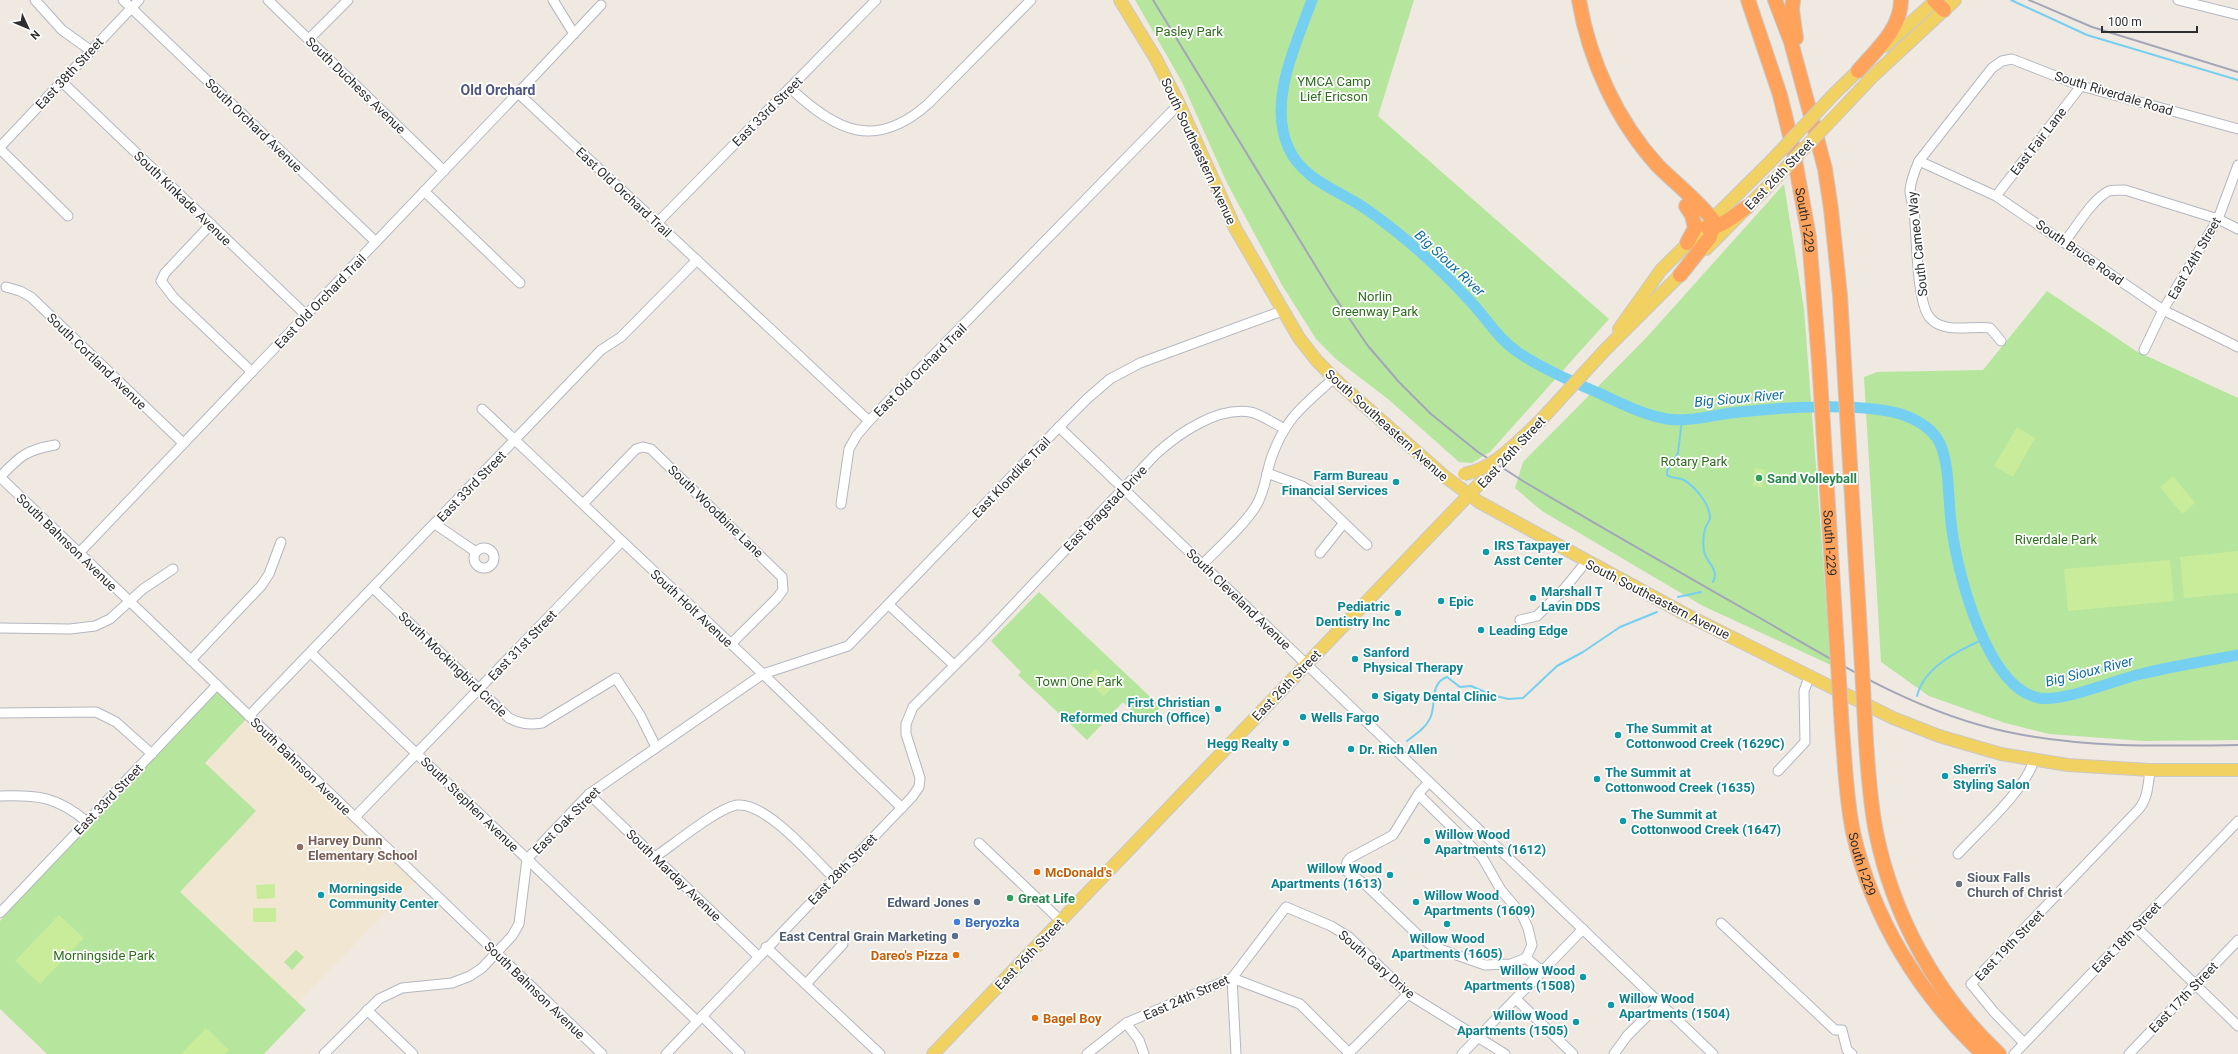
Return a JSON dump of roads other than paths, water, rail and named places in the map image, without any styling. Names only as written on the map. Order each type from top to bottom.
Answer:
[{"type":"highway","points":[[1571,0],[1575,23],[1588,64],[1611,114],[1632,146],[1652,171],[1686,206],[1692,215],[1695,228],[1687,243]]},
{"type":"highway","points":[[1579,0],[1587,34],[1598,69],[1626,122],[1657,164],[1710,223],[1710,237],[1680,275]]},
{"type":"highway","name":"South I-229","points":[[1748,0],[1780,94],[1803,198],[1812,262],[1842,729],[1853,831],[1862,865],[1883,919],[1903,957],[1929,995],[1959,1030],[1983,1054]]},
{"type":"highway","name":"South I-229","points":[[1775,0],[1791,42],[1828,183],[1837,257],[1866,741],[1876,832],[1890,884],[1904,921],[1921,955],[1941,986],[1968,1021],[1999,1054]]},
{"type":"highway","points":[[1794,0],[1792,10],[1805,95]]},
{"type":"highway","points":[[1858,71],[1891,33],[1900,16],[1901,0]]},
{"type":"highway","points":[[1686,206],[1710,223]]},
{"type":"highway","points":[[1710,223],[1747,207]]},
{"type":"main road","name":"South Southeastern Avenue","points":[[1120,0],[1156,59],[1180,104],[1231,222],[1282,311],[1308,350],[1334,378],[1444,476],[1469,496],[1586,562],[1685,614],[1810,675],[1893,718],[1920,729],[1976,747],[2034,760],[2068,765],[2150,770],[2238,770]]},
{"type":"main road","name":"East 26th Street","points":[[1605,350],[1639,298],[1661,270],[1687,243],[1710,223],[1858,71],[1943,2]]},
{"type":"main road","name":"East 26th Street","points":[[933,1054],[1469,496],[1605,350],[1747,207],[1943,2]]},
{"type":"main road","points":[[1444,476],[1478,471],[1491,463],[1539,422]]},
{"type":"street","points":[[35,0],[62,30],[90,50]]},
{"type":"street","name":"South Orchard Avenue","points":[[123,0],[376,242]]},
{"type":"street","name":"East 38th Street","points":[[0,148],[61,80],[139,0]]},
{"type":"street","name":"South Duchess Avenue","points":[[268,0],[444,170]]},
{"type":"street","points":[[309,40],[348,0]]},
{"type":"street","points":[[553,0],[574,34]]},
{"type":"street","name":"East 33rd Street","points":[[657,223],[876,0]]},
{"type":"street","points":[[790,88],[817,112],[834,123],[850,129],[871,131],[915,122],[1031,0]]},
{"type":"street","points":[[2178,0],[2238,16]]},
{"type":"street","points":[[518,93],[601,6]]},
{"type":"street","name":"South Riverdale Road","points":[[1920,161],[1984,76],[2002,61],[2012,59],[2081,86],[2238,130]]},
{"type":"street","name":"South Kinkade Avenue","points":[[61,80],[306,315]]},
{"type":"street","name":"East Fair Lane","points":[[1996,196],[2081,86]]},
{"type":"street","name":"East Old Orchard Trail","points":[[79,553],[518,93],[869,421],[1180,104]]},
{"type":"street","points":[[0,148],[68,216]]},
{"type":"street","name":"South Bruce Road","points":[[1920,161],[1996,196],[2065,241],[2163,310],[2238,347]]},
{"type":"street","name":"South Cameo Way","points":[[1920,161],[1912,178],[1910,191],[1914,210],[1921,294],[1926,313],[1930,319],[1941,326],[1990,328],[2001,341]]},
{"type":"street","name":"East 24th Street","points":[[2144,350],[2163,310],[2218,219],[2238,164]]},
{"type":"street","points":[[2065,241],[2096,202],[2109,192],[2116,190],[2125,190],[2218,219],[2238,229]]},
{"type":"street","points":[[424,191],[520,283]]},
{"type":"street","points":[[211,224],[165,273],[161,281],[174,298],[252,372]]},
{"type":"street","name":"East 33rd Street","points":[[249,716],[374,588],[601,350],[621,337],[636,323],[697,260]]},
{"type":"street","name":"South Cortland Avenue","points":[[6,287],[20,291],[31,297],[183,443]]},
{"type":"street","name":"East Klondike Trail","points":[[763,674],[848,646],[1059,427],[1101,386],[1124,370],[1282,311]]},
{"type":"street","points":[[1202,565],[1247,518],[1257,504],[1284,428],[1295,413],[1334,378]]},
{"type":"street","name":"South Holt Avenue","points":[[482,409],[763,674],[902,808]]},
{"type":"street","name":"East Bragstad Drive","points":[[954,666],[1123,488],[1174,437],[1221,414],[1252,412],[1284,428]]},
{"type":"street","points":[[841,504],[849,449],[856,435],[869,421]]},
{"type":"street","name":"South Cleveland Avenue","points":[[1059,427],[1714,1054]]},
{"type":"street","points":[[0,477],[30,450],[55,445]]},
{"type":"street","name":"South Woodbine Lane","points":[[583,504],[636,449],[643,447],[651,449],[782,577],[783,590],[778,598],[731,644]]},
{"type":"street","points":[[1267,473],[1302,486],[1313,493],[1343,524],[1367,545]]},
{"type":"street","name":"South Bahnson Avenue","points":[[0,477],[602,1054]]},
{"type":"street","points":[[434,524],[476,552]]},
{"type":"street","points":[[1320,553],[1343,524]]},
{"type":"street","points":[[191,660],[261,586],[269,574],[281,542]]},
{"type":"street","name":"East 31st Street","points":[[355,817],[622,542]]},
{"type":"street","points":[[1520,620],[1537,616],[1564,589],[1586,562]]},
{"type":"street","points":[[0,628],[87,628],[104,622],[157,578],[173,569]]},
{"type":"street","name":"South Mockingbird Circle","points":[[374,588],[508,718],[518,723],[529,725],[542,723],[616,678],[640,715],[656,746]]},
{"type":"street","points":[[889,605],[954,666]]},
{"type":"street","name":"South Stephen Avenue","points":[[311,653],[528,859],[700,1019],[740,1054]]},
{"type":"street","name":"East 28th Street","points":[[666,1054],[766,947],[902,808],[919,787],[920,778],[906,734],[908,715],[913,707],[954,666]]},
{"type":"street","name":"East Oak Street","points":[[324,1054],[379,999],[393,990],[410,986],[452,983],[461,980],[482,968],[512,936],[519,924],[528,859],[589,794],[656,746],[763,674]]},
{"type":"street","points":[[1778,771],[1806,742],[1804,691],[1810,675]]},
{"type":"street","name":"East 33rd Street","points":[[0,913],[217,685]]},
{"type":"street","points":[[0,712],[96,712],[116,722],[152,754]]},
{"type":"street","points":[[1958,854],[2024,782],[2031,770],[2034,760]]},
{"type":"street","name":"East 19th Street","points":[[2022,1045],[1971,984],[2144,804],[2150,770]]},
{"type":"street","points":[[1419,795],[1482,856],[1501,890],[1522,915],[1532,941],[1531,948],[1526,958],[1511,964],[1485,966],[1434,947],[1419,936],[1366,886],[1345,870],[1347,862],[1350,858],[1393,835],[1419,795],[1429,782]]},
{"type":"street","name":"South Marday Avenue","points":[[589,794],[758,956]]},
{"type":"street","points":[[0,796],[32,795],[46,798],[68,806],[87,822]]},
{"type":"street","points":[[655,857],[723,810],[738,805],[762,811],[774,820],[834,878]]},
{"type":"street","name":"East 18th Street","points":[[2014,1054],[2237,825]]},
{"type":"street","points":[[979,843],[1061,921]]},
{"type":"street","name":"East 24th Street","points":[[1087,1054],[1126,1023],[1232,978],[1286,907]]},
{"type":"street","name":"South Gary Drive","points":[[1286,907],[1331,926],[1349,936],[1408,994],[1505,1054]]},
{"type":"street","points":[[1721,923],[1835,1030],[1842,1030],[1849,1052]]},
{"type":"street","points":[[2136,927],[2238,1026]]},
{"type":"street","points":[[1462,1054],[1583,929]]},
{"type":"street","name":"East 17th Street","points":[[2129,1054],[2238,940]]},
{"type":"street","points":[[806,984],[843,944]]},
{"type":"street","points":[[766,947],[880,1054]]},
{"type":"street","points":[[1526,958],[1542,971]]},
{"type":"street","points":[[1236,1054],[1232,978],[1300,1004],[1349,1053],[1408,994]]},
{"type":"street","points":[[1516,999],[1573,1054]]},
{"type":"street","points":[[1614,1054],[1627,1036],[1660,1003]]},
{"type":"street","points":[[368,1010],[413,1054]]},
{"type":"street","points":[[1126,1023],[1139,1040],[1144,1054]]},
{"type":"waterway","name":"Big Sioux River","points":[[1312,0],[1292,55],[1282,93],[1281,112],[1283,131],[1289,149],[1295,160],[1313,177],[1366,209],[1421,252],[1471,302],[1499,336],[1519,353],[1559,375],[1625,405],[1650,415],[1667,419],[1690,419],[1771,409],[1848,407],[1894,412],[1920,423],[1929,429],[1936,437],[1944,455],[1955,550],[1968,600],[1978,627],[1990,652],[2004,674],[2021,690],[2039,698],[2062,697],[2076,694],[2153,671],[2238,655]]},
{"type":"waterway","points":[[2011,0],[2087,35],[2238,80]]},
{"type":"waterway","points":[[1682,419],[1678,453],[1667,471],[1667,475],[1687,482],[1696,490],[1707,507],[1710,518],[1705,528],[1703,546],[1705,555],[1715,573],[1713,582]]},
{"type":"waterway","points":[[1678,597],[1701,592]]},
{"type":"waterway","points":[[1407,741],[1427,724],[1431,716],[1436,688],[1438,684],[1447,677],[1460,687],[1471,686],[1492,695],[1508,699],[1523,698],[1557,666],[1583,652],[1620,627],[1657,612]]},
{"type":"waterway","points":[[1917,696],[1927,676],[1935,668],[1964,648],[1984,639]]},
{"type":"railway","points":[[1153,0],[1332,293],[1368,346],[1399,382],[1431,414],[1478,452],[1553,499],[1819,653],[1910,700],[1942,713],[1974,724],[2008,732],[2065,741],[2122,745],[2238,745]]},
{"type":"railway","points":[[2029,0],[2092,27],[2238,72]]},
{"type":"place","name":"Sand Volleyball","points":[[1759,478]]},
{"type":"place","name":"Farm Bureau Financial Services","points":[[1396,482]]},
{"type":"place","name":"IRS Taxpayer Asst Center","points":[[1486,552]]},
{"type":"place","name":"Marshall T Lavin DDS","points":[[1533,598]]},
{"type":"place","name":"Epic","points":[[1441,601]]},
{"type":"place","name":"Pediatric Dentistry Inc","points":[[1398,613]]},
{"type":"place","name":"Leading Edge","points":[[1481,630]]},
{"type":"place","name":"Sanford Physical Therapy","points":[[1355,659]]},
{"type":"place","name":"Sigaty Dental Clinic","points":[[1375,696]]},
{"type":"place","name":"First Christian Reformed Church (Office)","points":[[1218,709]]},
{"type":"place","name":"Wells Fargo","points":[[1303,717]]},
{"type":"place","name":"The Summit at Cottonwood Creek (1629C)","points":[[1618,735]]},
{"type":"place","name":"Hegg Realty","points":[[1286,743]]},
{"type":"place","name":"Dr. Rich Allen","points":[[1351,749]]},
{"type":"place","name":"Sherri's Styling Salon","points":[[1945,776]]},
{"type":"place","name":"The Summit at Cottonwood Creek (1635)","points":[[1597,779]]},
{"type":"place","name":"The Summit at Cottonwood Creek (1647)","points":[[1623,821]]},
{"type":"place","name":"Willow Wood Apartments (1612)","points":[[1427,841]]},
{"type":"place","name":"Harvey Dunn Elementary School","points":[[300,847]]},
{"type":"place","name":"McDonald's","points":[[1037,872]]},
{"type":"place","name":"Willow Wood Apartments (1613)","points":[[1390,875]]},
{"type":"place","name":"Sioux Falls Church of Christ","points":[[1959,884]]},
{"type":"place","name":"Morningside Community Center","points":[[321,895]]},
{"type":"place","name":"Great Life","points":[[1010,898]]},
{"type":"place","name":"Edward Jones","points":[[977,902]]},
{"type":"place","name":"Willow Wood Apartments (1609)","points":[[1416,902]]},
{"type":"place","name":"Beryozka","points":[[957,922]]},
{"type":"place","name":"Willow Wood Apartments (1605)","points":[[1447,924]]},
{"type":"place","name":"East Central Grain Marketing","points":[[955,936]]},
{"type":"place","name":"Dareo's Pizza","points":[[956,955]]},
{"type":"place","name":"Willow Wood Apartments (1508)","points":[[1583,977]]},
{"type":"place","name":"Willow Wood Apartments (1504)","points":[[1611,1005]]},
{"type":"place","name":"Bagel Boy","points":[[1035,1018]]},
{"type":"place","name":"Willow Wood Apartments (1505)","points":[[1576,1022]]},
{"type":"district","name":"Old Orchard","points":[[498,90]]},
{"type":"park label","name":"Pasley Park","points":[[1189,31]]},
{"type":"park label","name":"YMCA Camp Lief Ericson","points":[[1334,88]]},
{"type":"park label","name":"Norlin Greenway Park","points":[[1375,304]]},
{"type":"park label","name":"Rotary Park","points":[[1694,461]]},
{"type":"park label","name":"Riverdale Park","points":[[2056,539]]},
{"type":"park label","name":"Town One Park","points":[[1079,681]]},
{"type":"park label","name":"Morningside Park","points":[[104,955]]}]
